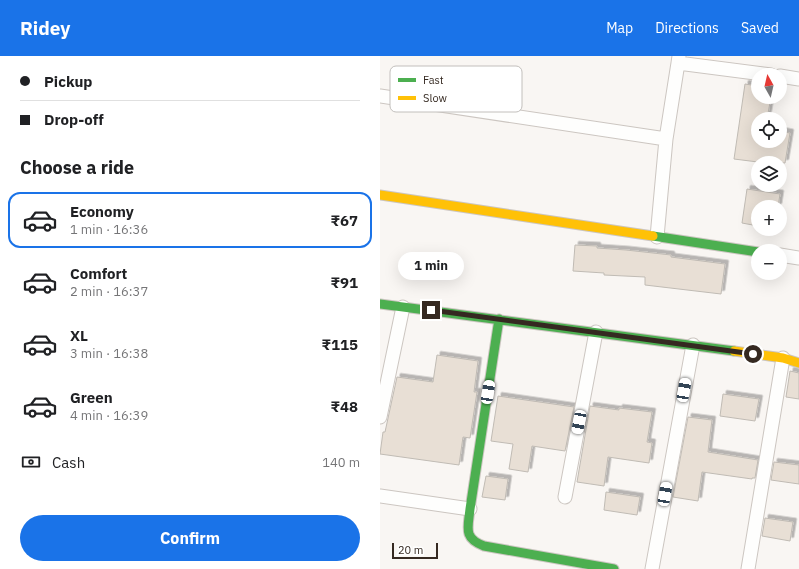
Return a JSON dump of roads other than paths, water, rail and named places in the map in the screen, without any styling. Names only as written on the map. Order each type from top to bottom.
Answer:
[{"type":"street","points":[[657,237],[666,139],[679,59],[751,72]]},
{"type":"street","points":[[787,77],[799,79]]},
{"type":"street","points":[[380,96],[390,98]]},
{"type":"street","points":[[486,112],[666,139]]},
{"type":"street","points":[[380,195],[751,251]]},
{"type":"street","points":[[787,256],[799,258]]},
{"type":"street","points":[[380,304],[693,345],[783,358],[799,363]]},
{"type":"street","points":[[380,417],[403,307]]},
{"type":"street","points":[[499,319],[470,509],[468,532],[474,542],[484,546],[614,569]]},
{"type":"street","points":[[565,497],[596,332]]},
{"type":"street","points":[[652,569],[693,345]]},
{"type":"street","points":[[748,569],[783,358]]},
{"type":"street","points":[[380,496],[470,509]]}]
